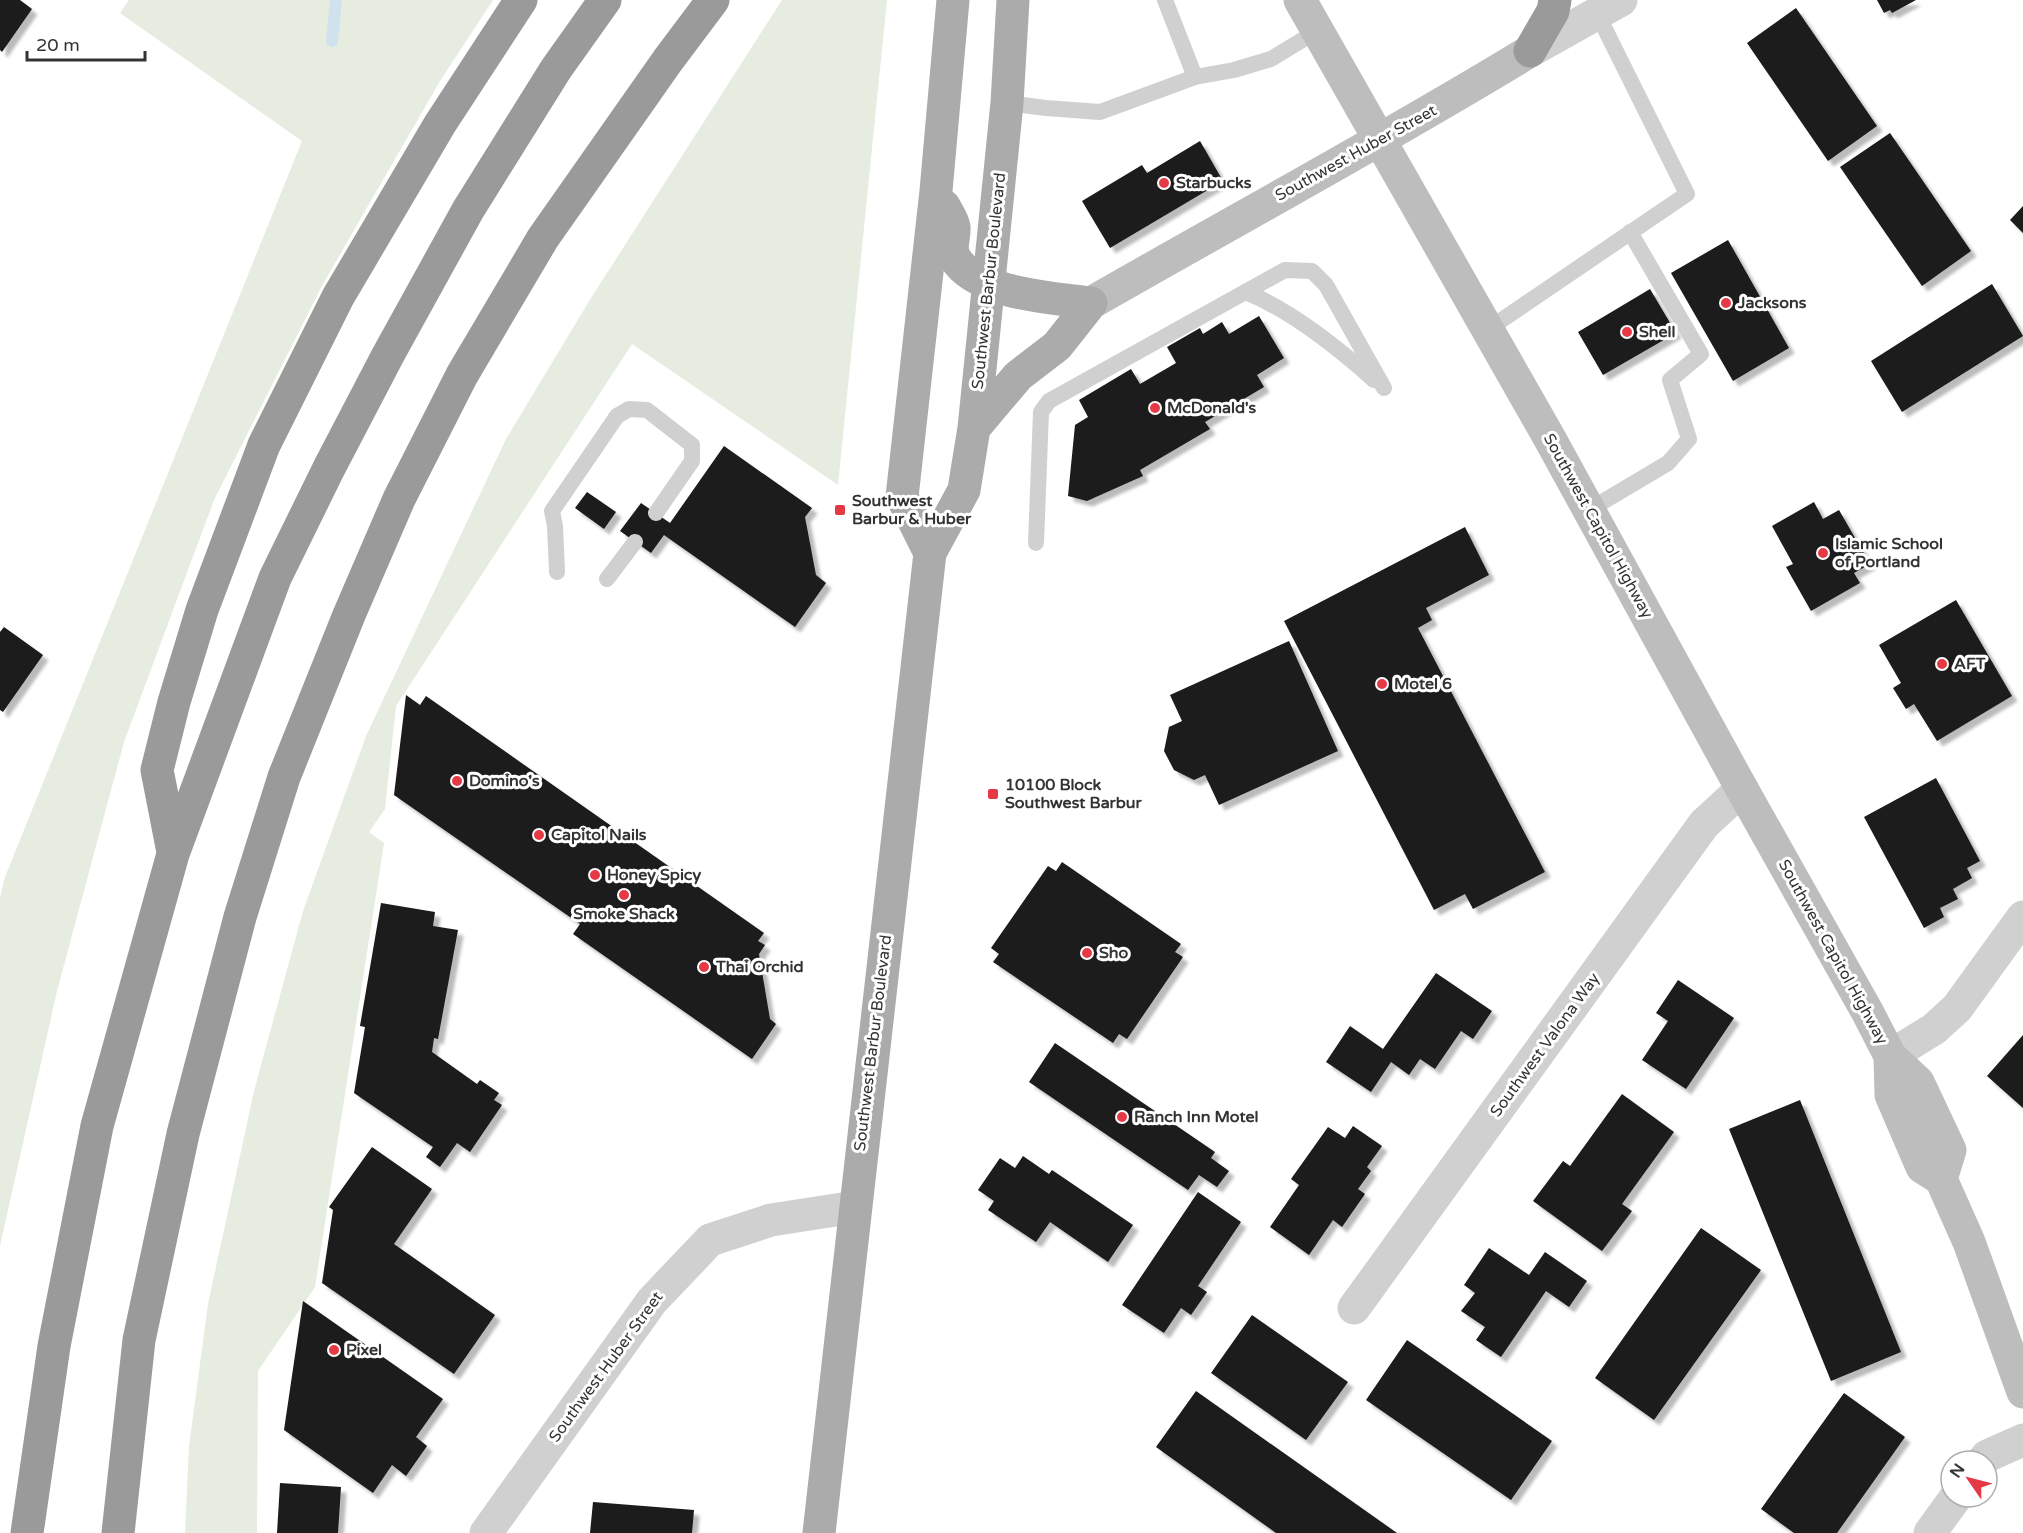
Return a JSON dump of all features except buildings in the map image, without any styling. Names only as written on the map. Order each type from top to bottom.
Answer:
[{"type":"highway","points":[[173,854],[157,770],[174,702],[202,610],[264,445],[338,297],[440,124],[521,0]]},
{"type":"highway","points":[[27,1533],[54,1346],[97,1126],[173,854],[275,578],[388,355],[468,210],[556,69],[605,0]]},
{"type":"highway","points":[[118,1533],[139,1340],[183,1134],[240,917],[284,777],[349,615],[399,499],[462,375],[543,238],[713,0]]},
{"type":"highway","points":[[1530,51],[1553,11],[1555,0]]},
{"type":"main road","points":[[930,553],[902,497],[936,191],[953,0]]},
{"type":"main road","name":"Southwest Barbur Boulevard","points":[[819,1533],[930,553],[964,490],[974,428],[1007,103],[1013,0]]},
{"type":"main road","name":"Southwest Capitol Highway","points":[[1300,0],[1589,510],[1890,1056],[1918,1082],[1950,1150],[1941,1179],[1969,1242],[2023,1392]]},
{"type":"main road","name":"Southwest Huber Street","points":[[1091,303],[1429,113],[1530,51]]},
{"type":"main road","points":[[936,191],[954,225],[952,244],[954,256],[962,268],[990,284],[1035,296],[1091,303]]},
{"type":"main road","points":[[974,428],[1018,376],[1057,346],[1091,303]]},
{"type":"street","name":"Southwest Huber Street","points":[[1530,51],[1609,7]]},
{"type":"street","name":"Southwest Valona Way","points":[[1354,1308],[1704,824],[1742,789]]},
{"type":"street","points":[[1890,1056],[1944,1021],[1957,1008],[2023,917]]},
{"type":"street","name":"Southwest Huber Street","points":[[486,1533],[652,1301],[710,1240],[771,1220],[855,1207]]},
{"type":"street","points":[[1999,1451],[2023,1440]]},
{"type":"street","points":[[1930,1533],[1947,1509]]},
{"type":"lane","points":[[1165,0],[1195,77]]},
{"type":"lane","points":[[1487,330],[1687,194],[1609,7]]},
{"type":"lane","points":[[1007,103],[1100,112],[1195,77],[1234,70],[1271,59],[1317,31]]},
{"type":"lane","points":[[1589,510],[1668,463],[1689,439],[1670,380],[1701,354],[1630,232]]},
{"type":"lane","points":[[1036,543],[1041,412],[1049,401],[1285,270],[1312,272],[1326,285],[1384,388],[1328,342],[1262,299],[1246,292]]},
{"type":"lane","points":[[557,572],[552,511],[617,416],[629,409],[647,410],[692,445],[692,461],[656,513]]},
{"type":"lane","points":[[607,579],[635,542]]},
{"type":"shaded area","points":[[129,0],[493,0],[440,81],[323,284],[214,500],[124,742],[57,991],[0,1246],[0,898],[5,877],[302,141],[120,13]]},
{"type":"shaded area","points":[[782,0],[887,0],[838,485],[632,344],[396,706],[385,809],[369,832],[384,843],[315,1287],[258,1371],[257,1533],[185,1533],[189,1446],[208,1304],[254,1091],[303,911],[366,736],[506,439],[591,298]]},
{"type":"waterway","points":[[332,41],[336,0]]},
{"type":"place","name":"Starbucks","points":[[1164,183]]},
{"type":"place","name":"Jacksons","points":[[1726,303]]},
{"type":"place","name":"Shell","points":[[1627,332]]},
{"type":"place","name":"McDonald's","points":[[1155,408]]},
{"type":"place","name":"Southwest Barbur & Huber","points":[[840,510]]},
{"type":"place","name":"Islamic School of Portland","points":[[1823,553]]},
{"type":"place","name":"AFT","points":[[1942,664]]},
{"type":"place","name":"Motel 6","points":[[1382,684]]},
{"type":"place","name":"Domino's","points":[[457,781]]},
{"type":"place","name":"10100 Block Southwest Barbur","points":[[993,794]]},
{"type":"place","name":"Capitol Nails","points":[[539,835]]},
{"type":"place","name":"Honey Spicy","points":[[595,875]]},
{"type":"place","name":"Smoke Shack","points":[[624,895]]},
{"type":"place","name":"Sho","points":[[1087,953]]},
{"type":"place","name":"Thai Orchid","points":[[704,967]]},
{"type":"place","name":"Ranch Inn Motel","points":[[1122,1117]]},
{"type":"place","name":"Pixel","points":[[334,1350]]}]
